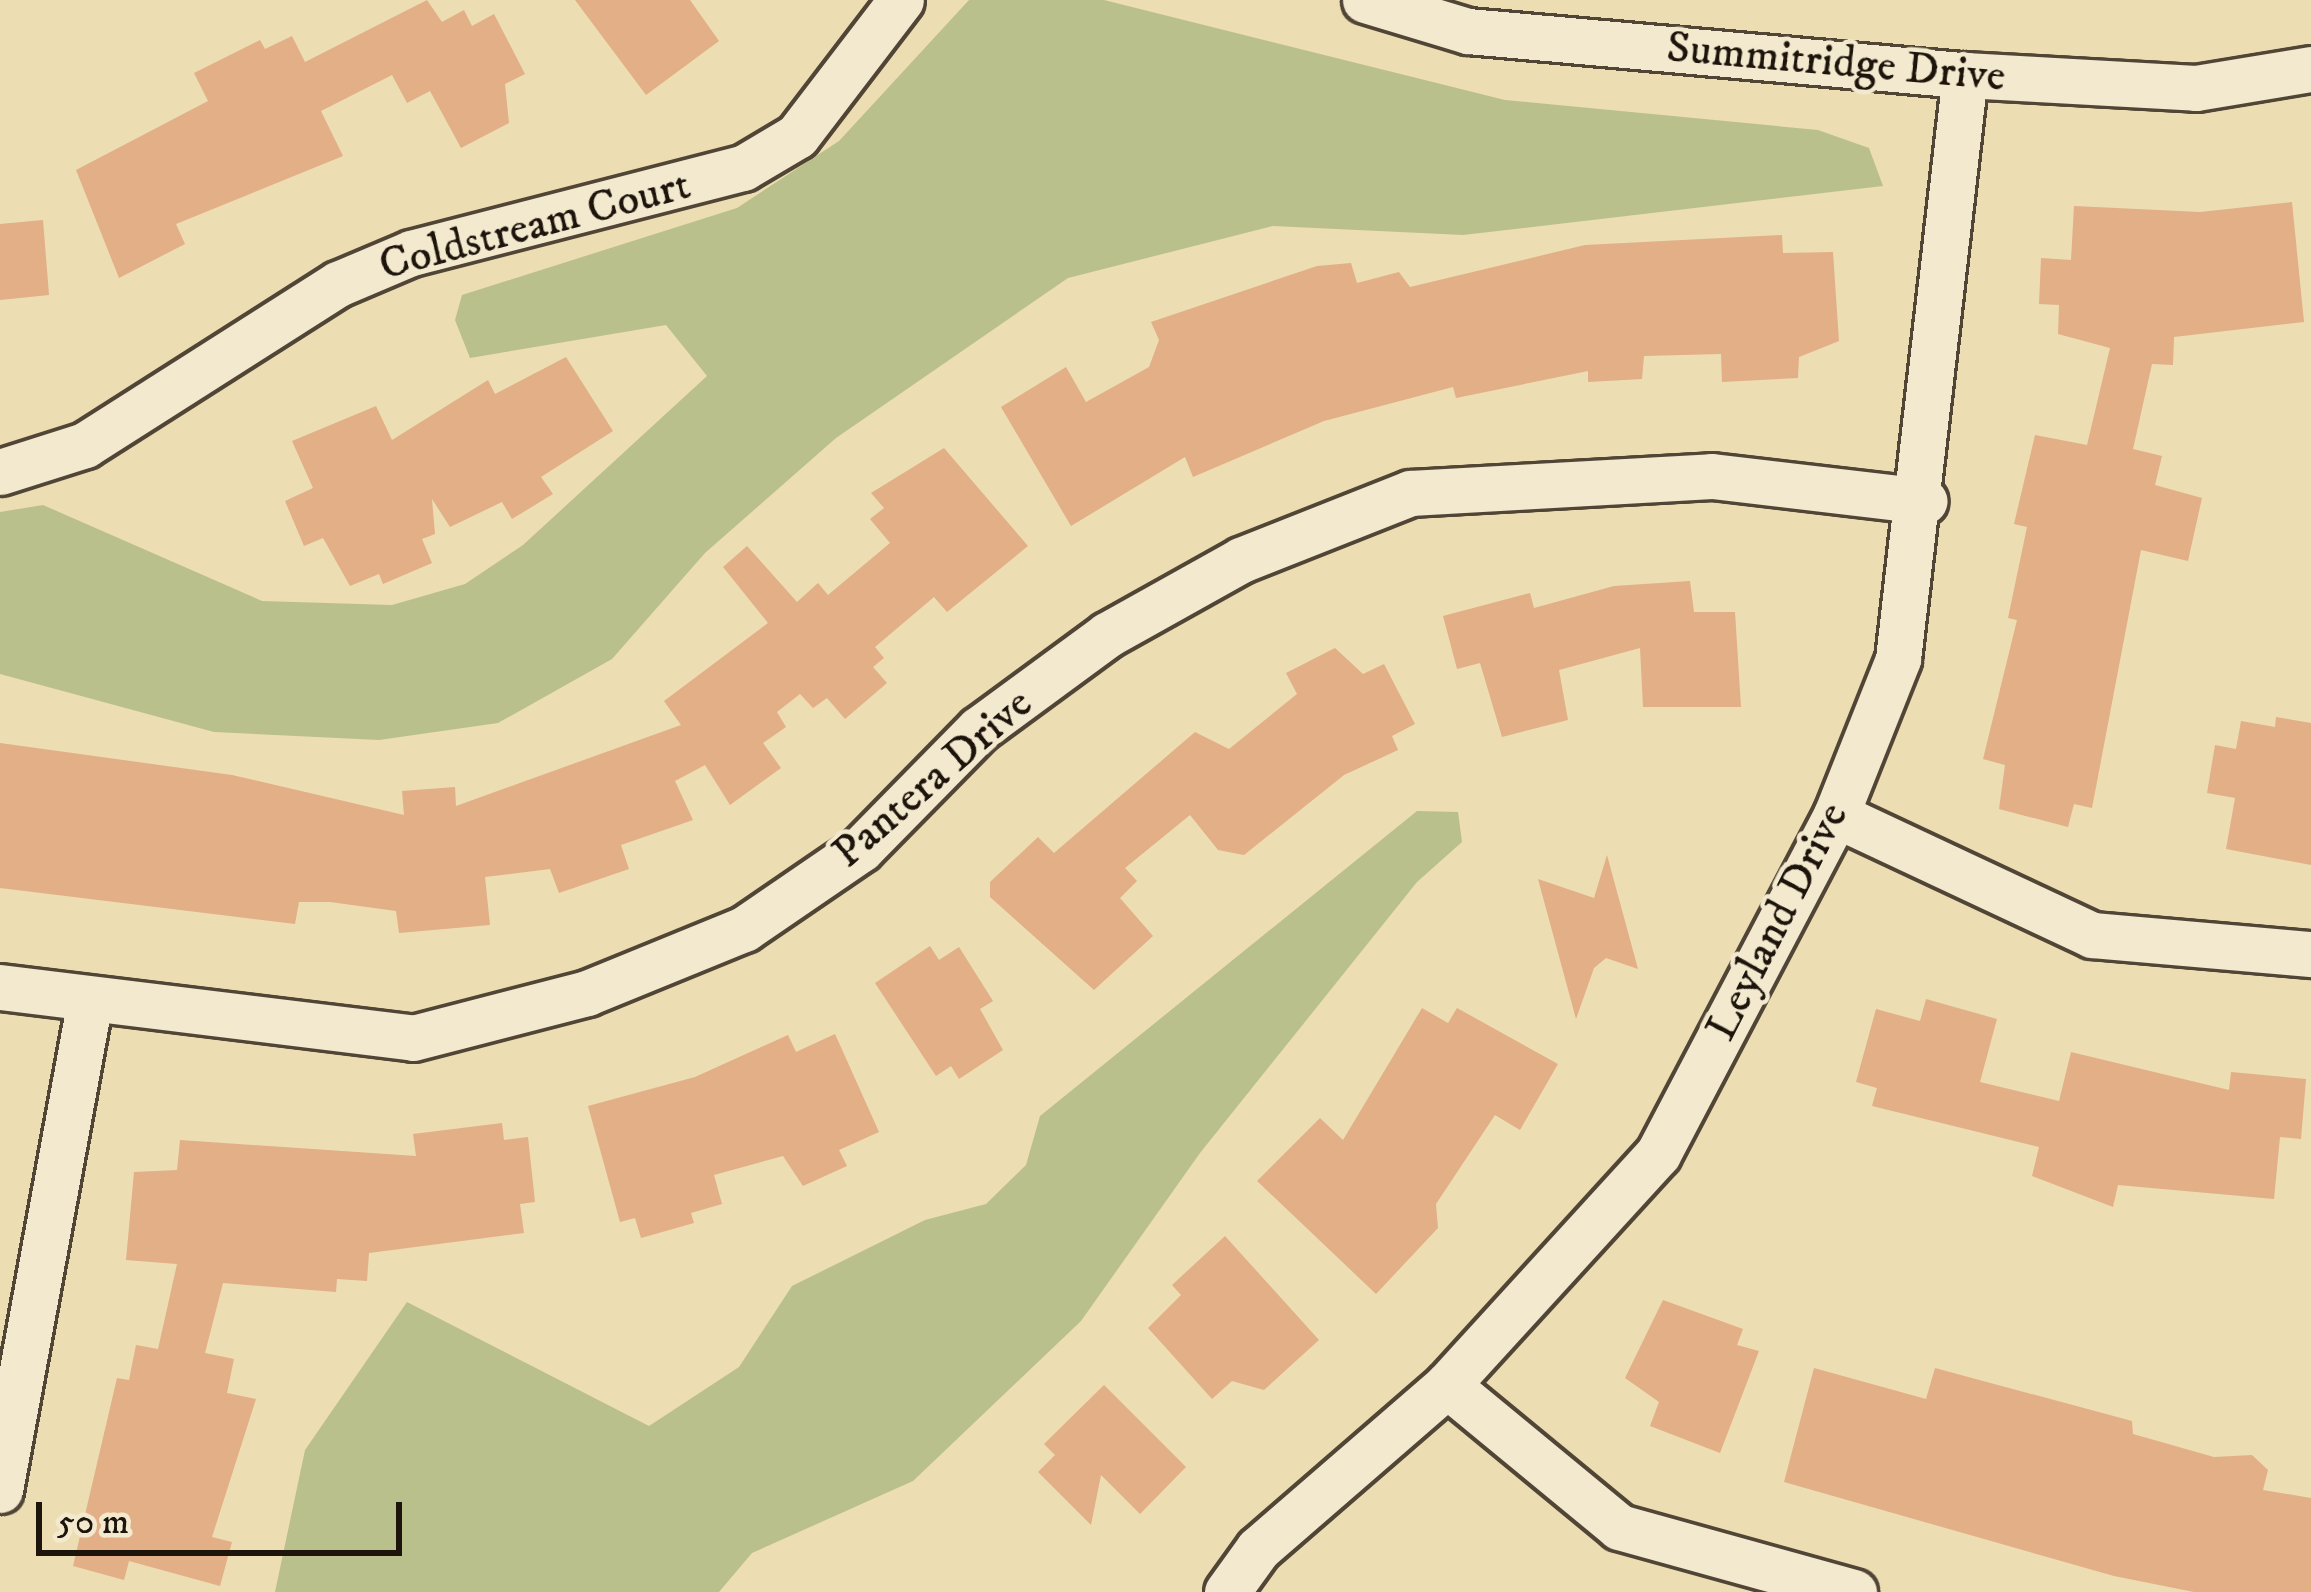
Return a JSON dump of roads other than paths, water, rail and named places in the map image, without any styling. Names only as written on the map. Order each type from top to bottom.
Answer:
[{"type":"street","name":"Coldstream Court","points":[[0,472],[85,445],[338,284],[411,254],[743,168],[797,136],[901,0]]},
{"type":"street","name":"Summitridge Drive","points":[[1365,0],[1468,31],[1965,75],[2196,88],[2311,69]]},
{"type":"street","name":"Leyland Drive","points":[[1227,1592],[1258,1549],[1447,1385],[1658,1154],[1836,815],[1898,659],[1925,501],[1965,75]]},
{"type":"street","name":"Pantera Drive","points":[[0,987],[413,1038],[587,993],[745,929],[861,849],[979,730],[1107,635],[1241,560],[1410,493],[1712,476],[1925,501]]},
{"type":"street","points":[[1836,815],[2092,935],[2311,954]]},
{"type":"street","points":[[0,1490],[90,1001]]},
{"type":"street","points":[[1447,1385],[1619,1527],[1853,1592]]}]
